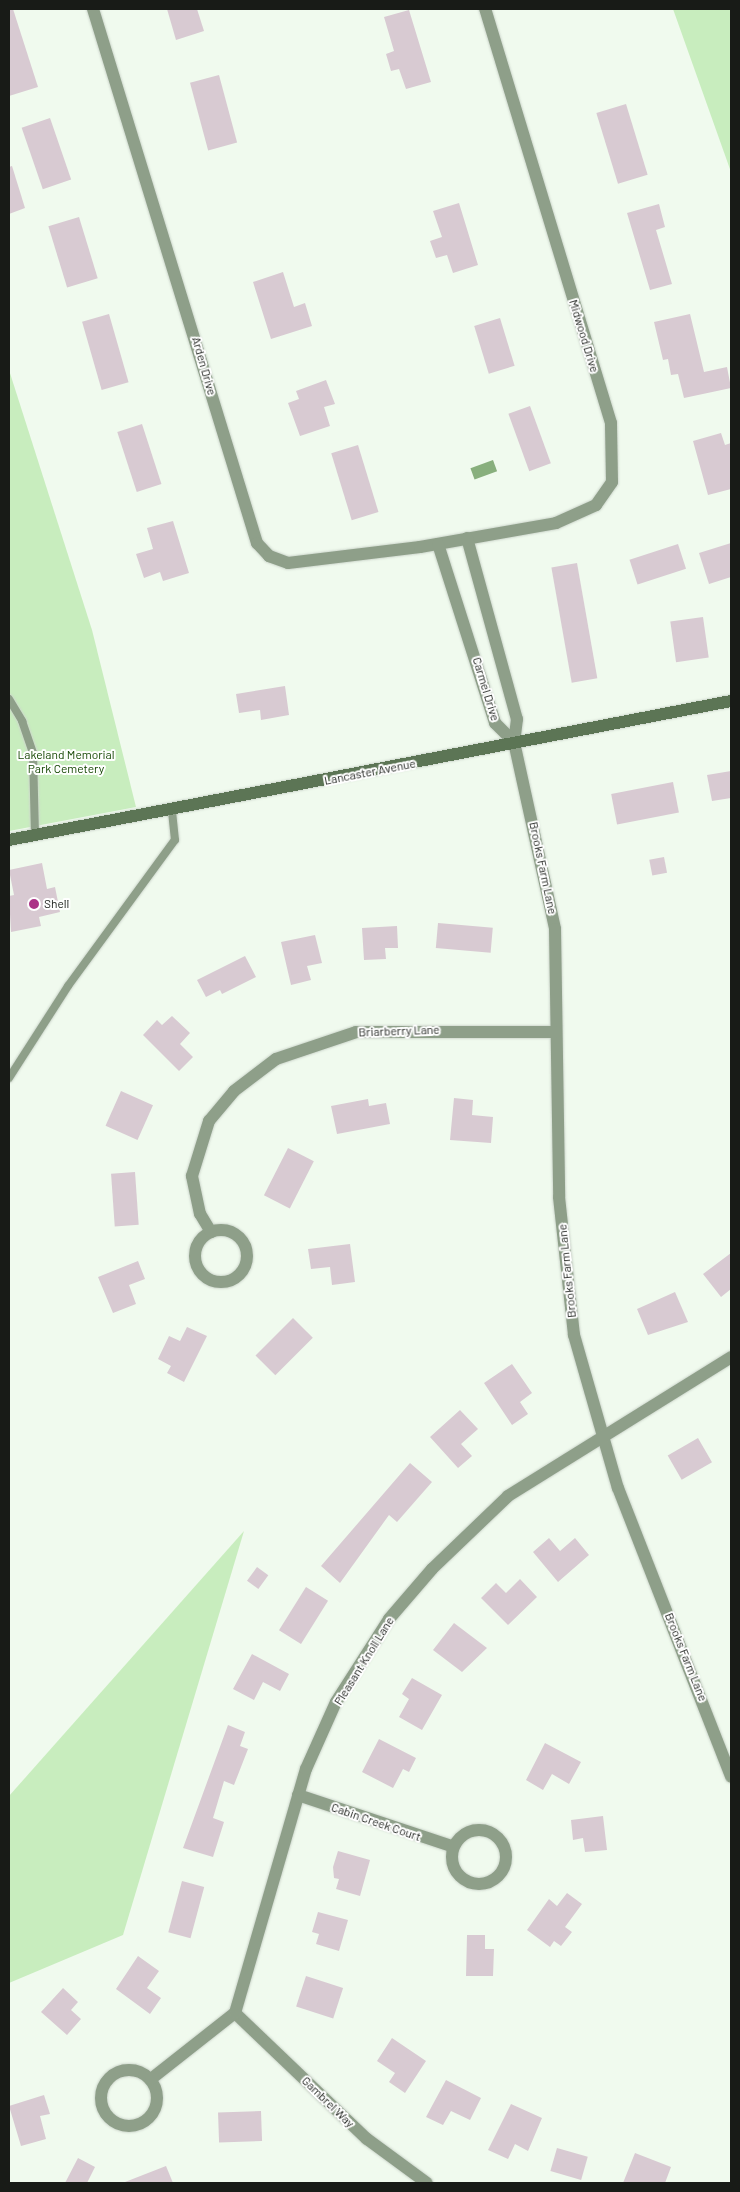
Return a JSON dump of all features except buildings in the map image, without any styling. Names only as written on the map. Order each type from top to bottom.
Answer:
[{"type":"main road","name":"Lancaster Avenue","points":[[9,840],[731,701]]},
{"type":"street","name":"Arden Drive","points":[[93,9],[257,543],[269,556],[288,563],[438,544]]},
{"type":"street","name":"Midwood Drive","points":[[438,544],[556,523],[596,505],[612,482],[611,423],[485,9]]},
{"type":"street","name":"Carmel Drive","points":[[468,538],[517,719],[514,742]]},
{"type":"street","name":"Carmel Drive","points":[[438,544],[495,723],[514,742]]},
{"type":"street","name":"Brooks Farm Lane","points":[[514,742],[555,929],[559,1196],[573,1325],[600,1437],[731,1777]]},
{"type":"street","name":"Briarberry Lane","points":[[210,1232],[200,1214],[192,1176],[209,1122],[234,1091],[276,1060],[356,1032],[556,1032]]},
{"type":"street","points":[[227,1230],[242,1240],[247,1256],[235,1278],[210,1279],[198,1268],[198,1243],[210,1232],[227,1230]]},
{"type":"street","name":"Pleasant Knoll Lane","points":[[235,2012],[298,1795],[336,1702],[389,1619],[420,1583],[508,1496],[731,1357]]},
{"type":"street","name":"Cabin Creek Court","points":[[298,1795],[454,1847]]},
{"type":"street","points":[[484,1830],[500,1839],[504,1866],[486,1882],[470,1882],[457,1872],[454,1847],[466,1833],[484,1830]]},
{"type":"street","points":[[151,2079],[235,2012]]},
{"type":"street","name":"Gambrel Way","points":[[235,2012],[367,2139],[427,2183]]},
{"type":"street","points":[[134,2070],[151,2079],[158,2096],[147,2120],[121,2125],[106,2115],[100,2096],[107,2078],[134,2070]]},
{"type":"lane","points":[[9,698],[33,753],[35,834]]},
{"type":"lane","points":[[9,1078],[79,970],[176,840],[172,810]]},
{"type":"green space","points":[[673,9],[731,9],[731,172]]},
{"type":"green space","name":"Lakeland Memorial Park Cemetery","points":[[9,370],[92,630],[136,807],[9,831]]},
{"type":"green space","points":[[244,1531],[123,1935],[9,1983],[9,1796]]},
{"type":"shaded area","points":[[493,460],[497,471],[475,479],[470,468]]},
{"type":"place","name":"Shell","points":[[34,904]]}]
